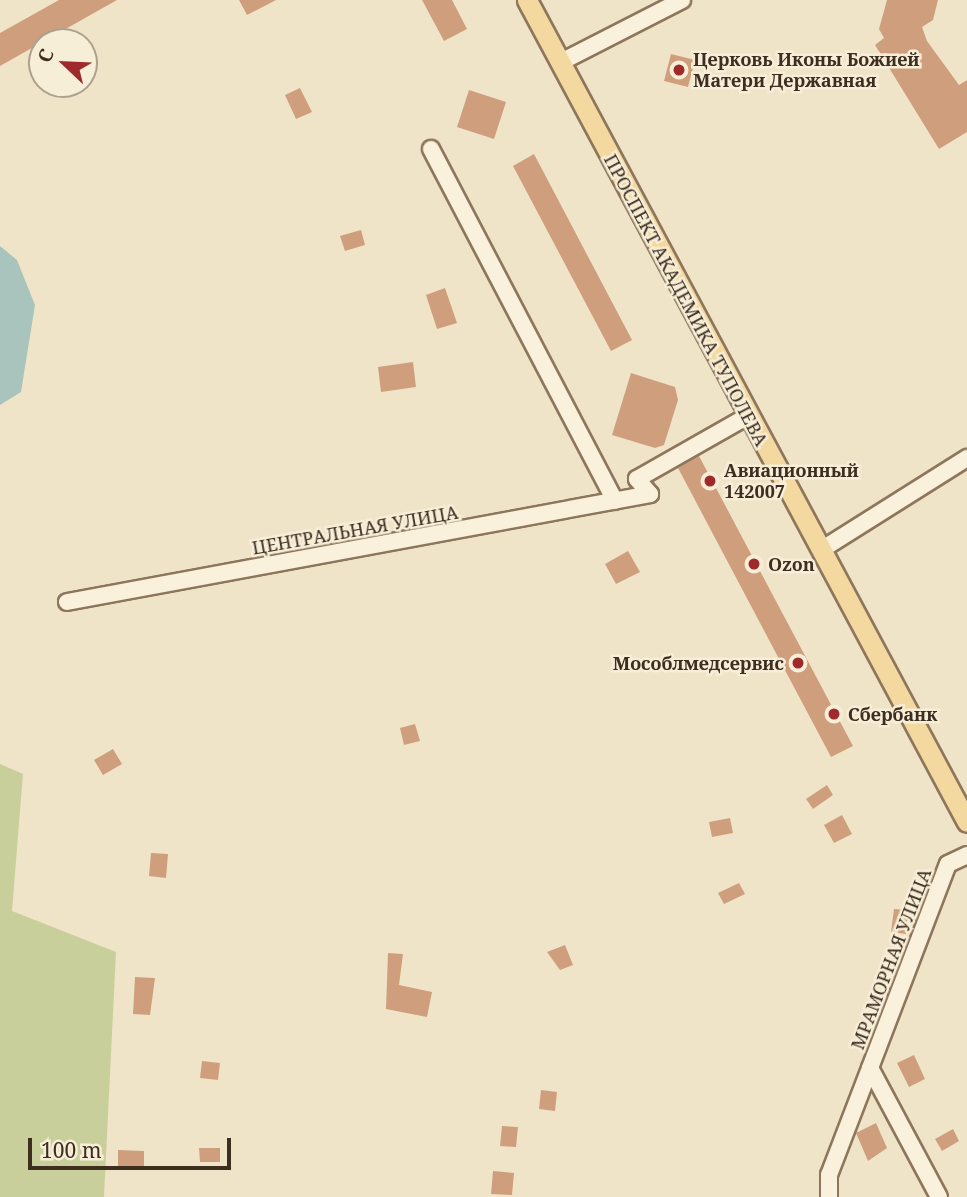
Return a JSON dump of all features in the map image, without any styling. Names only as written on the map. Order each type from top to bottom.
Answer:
[{"type":"main road","name":"ПРОСПЕКТ АКАДЕМИКА ТУПОЛЕВА","points":[[527,0],[746,417],[821,550],[967,822]]},
{"type":"street","points":[[561,62],[682,0]]},
{"type":"street","points":[[431,149],[615,501]]},
{"type":"street","name":"ЦЕНТРАЛЬНАЯ УЛИЦА","points":[[67,602],[650,494],[638,479],[746,417]]},
{"type":"street","points":[[821,550],[967,458]]},
{"type":"street","name":"МРАМОРНАЯ УЛИЦА","points":[[939,1197],[870,1068],[948,864],[967,855]]},
{"type":"street","points":[[829,1197],[829,1175],[870,1068]]},
{"type":"green space","points":[[0,764],[23,774],[12,911],[116,952],[104,1197],[0,1197]]},
{"type":"water","points":[[0,246],[17,260],[35,305],[21,392],[0,405]]},
{"type":"building","points":[[59,0],[117,0],[67,28],[28,28],[28,50],[0,66],[0,33]]},
{"type":"building","points":[[239,0],[276,0],[247,15]]},
{"type":"building","points":[[422,0],[452,0],[467,29],[444,41]]},
{"type":"building","points":[[887,0],[938,0],[933,20],[922,27],[927,41],[959,85],[967,80],[967,132],[939,149],[875,45],[884,38],[879,29]]},
{"type":"building","name":"Церковь Иконы Божией Матери Державная","points":[[671,54],[695,60],[688,87],[664,81]]},
{"type":"building","points":[[300,88],[312,112],[296,119],[285,95]]},
{"type":"building","points":[[469,90],[506,102],[494,139],[457,127]]},
{"type":"building","points":[[534,154],[632,340],[611,351],[513,166]]},
{"type":"building","points":[[361,230],[365,245],[345,251],[340,236]]},
{"type":"building","points":[[445,288],[457,323],[437,329],[426,295]]},
{"type":"building","points":[[413,362],[416,387],[381,392],[378,367]]},
{"type":"building","points":[[631,373],[675,387],[678,400],[664,445],[655,448],[612,435]]},
{"type":"building","points":[[699,456],[853,746],[831,757],[678,468]]},
{"type":"building","points":[[628,551],[640,572],[616,584],[605,564]]},
{"type":"building","points":[[415,724],[420,741],[404,745],[400,728]]},
{"type":"building","points":[[113,749],[122,764],[103,775],[94,760]]},
{"type":"building","points":[[827,785],[833,795],[813,809],[806,799]]},
{"type":"building","points":[[842,815],[852,834],[834,843],[824,825]]},
{"type":"building","points":[[730,818],[733,833],[712,837],[709,822]]},
{"type":"building","points":[[151,853],[168,854],[166,878],[149,876]]},
{"type":"building","points":[[739,883],[745,894],[724,904],[718,893]]},
{"type":"building","points":[[894,909],[908,910],[906,934],[891,932]]},
{"type":"building","points":[[565,945],[573,965],[560,970],[547,952]]},
{"type":"building","points":[[388,953],[403,954],[399,985],[432,992],[427,1017],[386,1009]]},
{"type":"building","points":[[135,977],[155,978],[150,1015],[133,1014]]},
{"type":"building","points":[[914,1055],[925,1079],[909,1087],[897,1063]]},
{"type":"building","points":[[202,1061],[220,1063],[218,1080],[200,1078]]},
{"type":"building","points":[[541,1090],[557,1092],[555,1111],[539,1109]]},
{"type":"building","points":[[876,1123],[887,1148],[868,1161],[856,1133]]},
{"type":"building","points":[[502,1126],[518,1127],[516,1147],[500,1146]]},
{"type":"building","points":[[953,1129],[959,1141],[942,1151],[935,1139]]},
{"type":"building","points":[[199,1148],[220,1148],[220,1162],[200,1162]]},
{"type":"building","points":[[118,1150],[144,1151],[144,1166],[118,1166]]},
{"type":"building","points":[[493,1171],[514,1173],[512,1195],[491,1194]]},
{"type":"place","name":"Церковь Иконы Божией Матери Державная","points":[[679,70]]},
{"type":"place","name":"Авиационный 142007","points":[[710,481]]},
{"type":"place","name":"Ozon","points":[[754,564]]},
{"type":"place","name":"Мособлмедсервис","points":[[798,663]]},
{"type":"place","name":"Сбербанк","points":[[834,714]]}]
